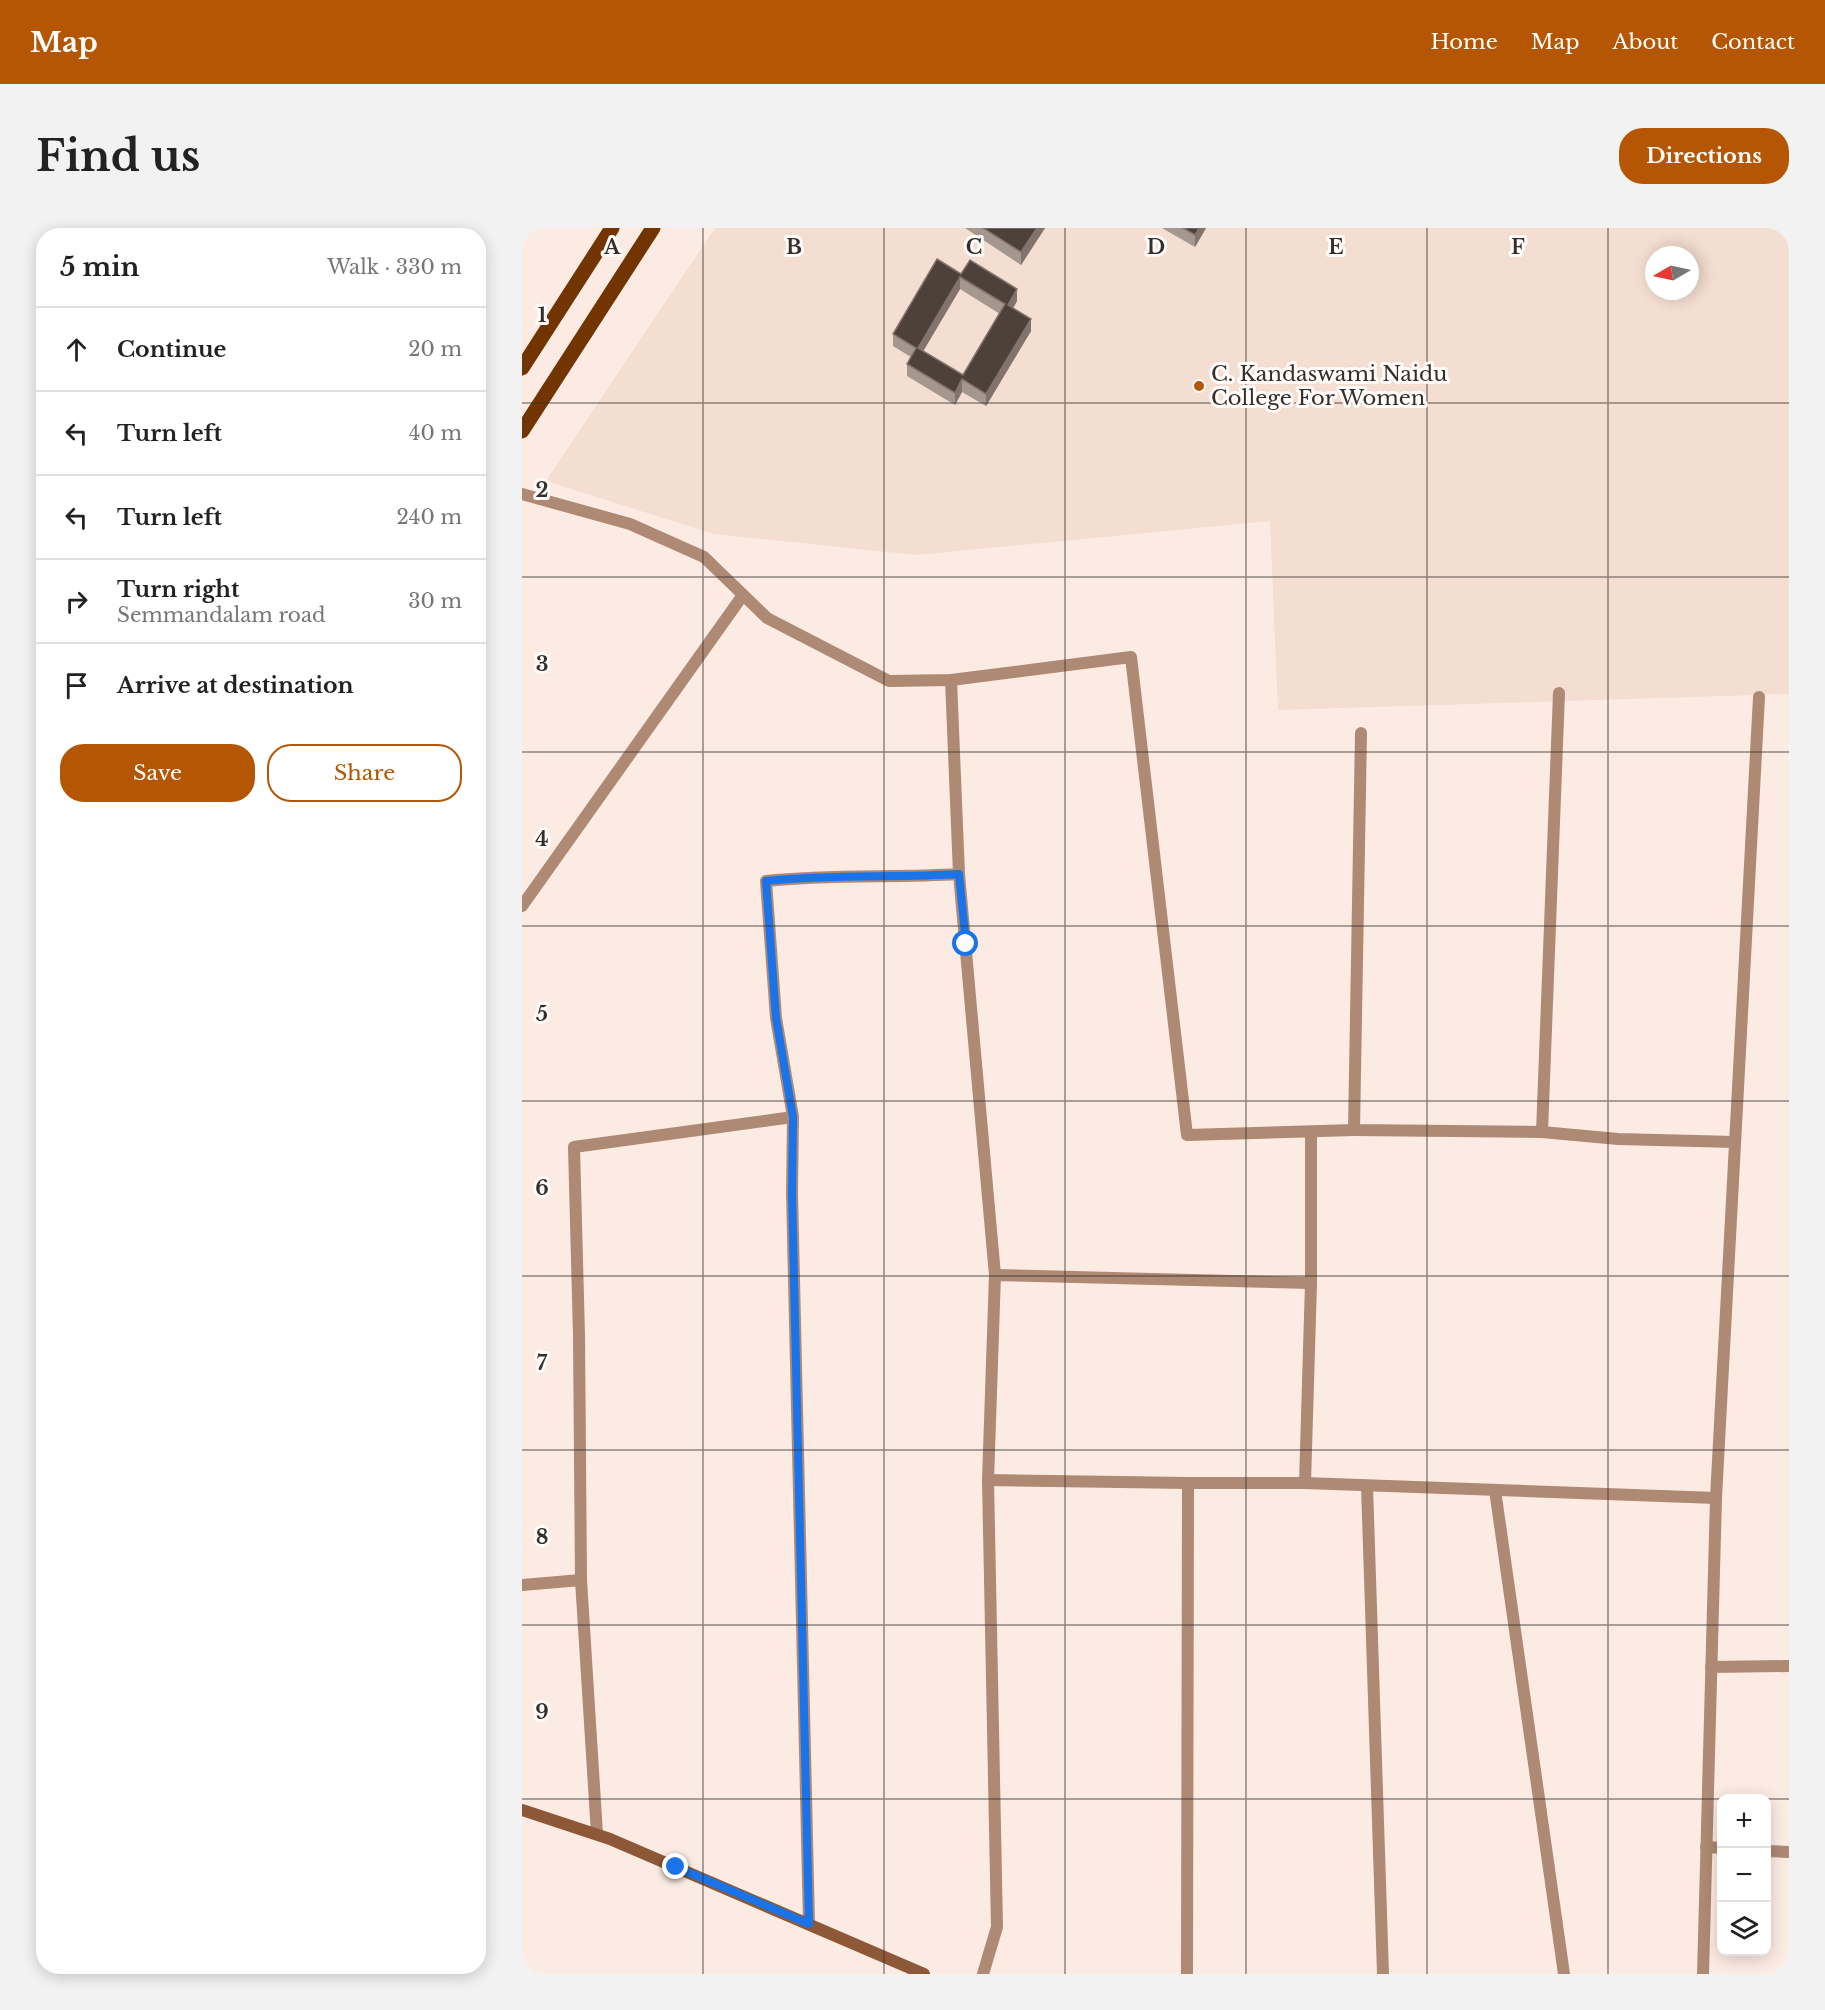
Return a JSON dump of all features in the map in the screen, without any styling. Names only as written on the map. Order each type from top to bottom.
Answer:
[{"type":"main road","points":[[522,368],[612,228]]},
{"type":"main road","points":[[522,431],[653,228]]},
{"type":"main road","points":[[522,1810],[597,1834],[924,1974]]},
{"type":"street","points":[[522,494],[630,524],[704,557],[767,618],[889,681],[951,680],[1131,657],[1187,1135],[1354,1130],[1542,1132],[1618,1139],[1735,1142]]},
{"type":"street","points":[[522,906],[743,595]]},
{"type":"street","points":[[951,680],[959,874],[995,1275],[988,1480],[997,1927],[983,1974]]},
{"type":"street","points":[[1542,1132],[1559,693]]},
{"type":"street","points":[[1703,1974],[1716,1497],[1759,697]]},
{"type":"street","points":[[1354,1130],[1361,733]]},
{"type":"street","points":[[809,1924],[792,1193],[793,1117],[776,1018],[766,881],[807,877],[918,877],[959,874]]},
{"type":"street","points":[[597,1834],[581,1580],[579,1335],[574,1148],[793,1117]]},
{"type":"street","points":[[1305,1484],[1311,1283],[1311,1133]]},
{"type":"street","points":[[995,1275],[1311,1283]]},
{"type":"street","points":[[988,1480],[1305,1484],[1716,1497]]},
{"type":"street","points":[[1187,1974],[1188,1484]]},
{"type":"street","points":[[1367,1486],[1383,1974]]},
{"type":"street","points":[[1495,1490],[1564,1974]]},
{"type":"street","points":[[522,1585],[581,1580]]},
{"type":"street","points":[[1711,1667],[1789,1666]]},
{"type":"street","points":[[1706,1847],[1717,1848]]},
{"type":"street","points":[[1771,1851],[1789,1852]]},
{"type":"shaded area","name":"C. Kandaswami Naidu College For Women","points":[[715,228],[1789,228],[1789,694],[1278,710],[1270,521],[916,555],[714,534],[546,481]]},
{"type":"building","points":[[983,228],[1037,228],[1021,252]]},
{"type":"building","points":[[1183,228],[1199,228],[1195,235]]},
{"type":"building","points":[[937,259],[961,274],[970,260],[1017,289],[1008,305],[1031,319],[986,394],[962,379],[955,393],[907,364],[916,348],[893,334]],"holes":[[[960,277],[1005,304],[963,375],[918,348]]]},
{"type":"place","name":"C. Kandaswami Naidu College For Women","points":[[1199,386]]},
{"type":"route","points":[[676,1867],[809,1924],[792,1193],[793,1117],[776,1018],[766,881],[844,875],[918,877],[959,874],[966,944]]}]
